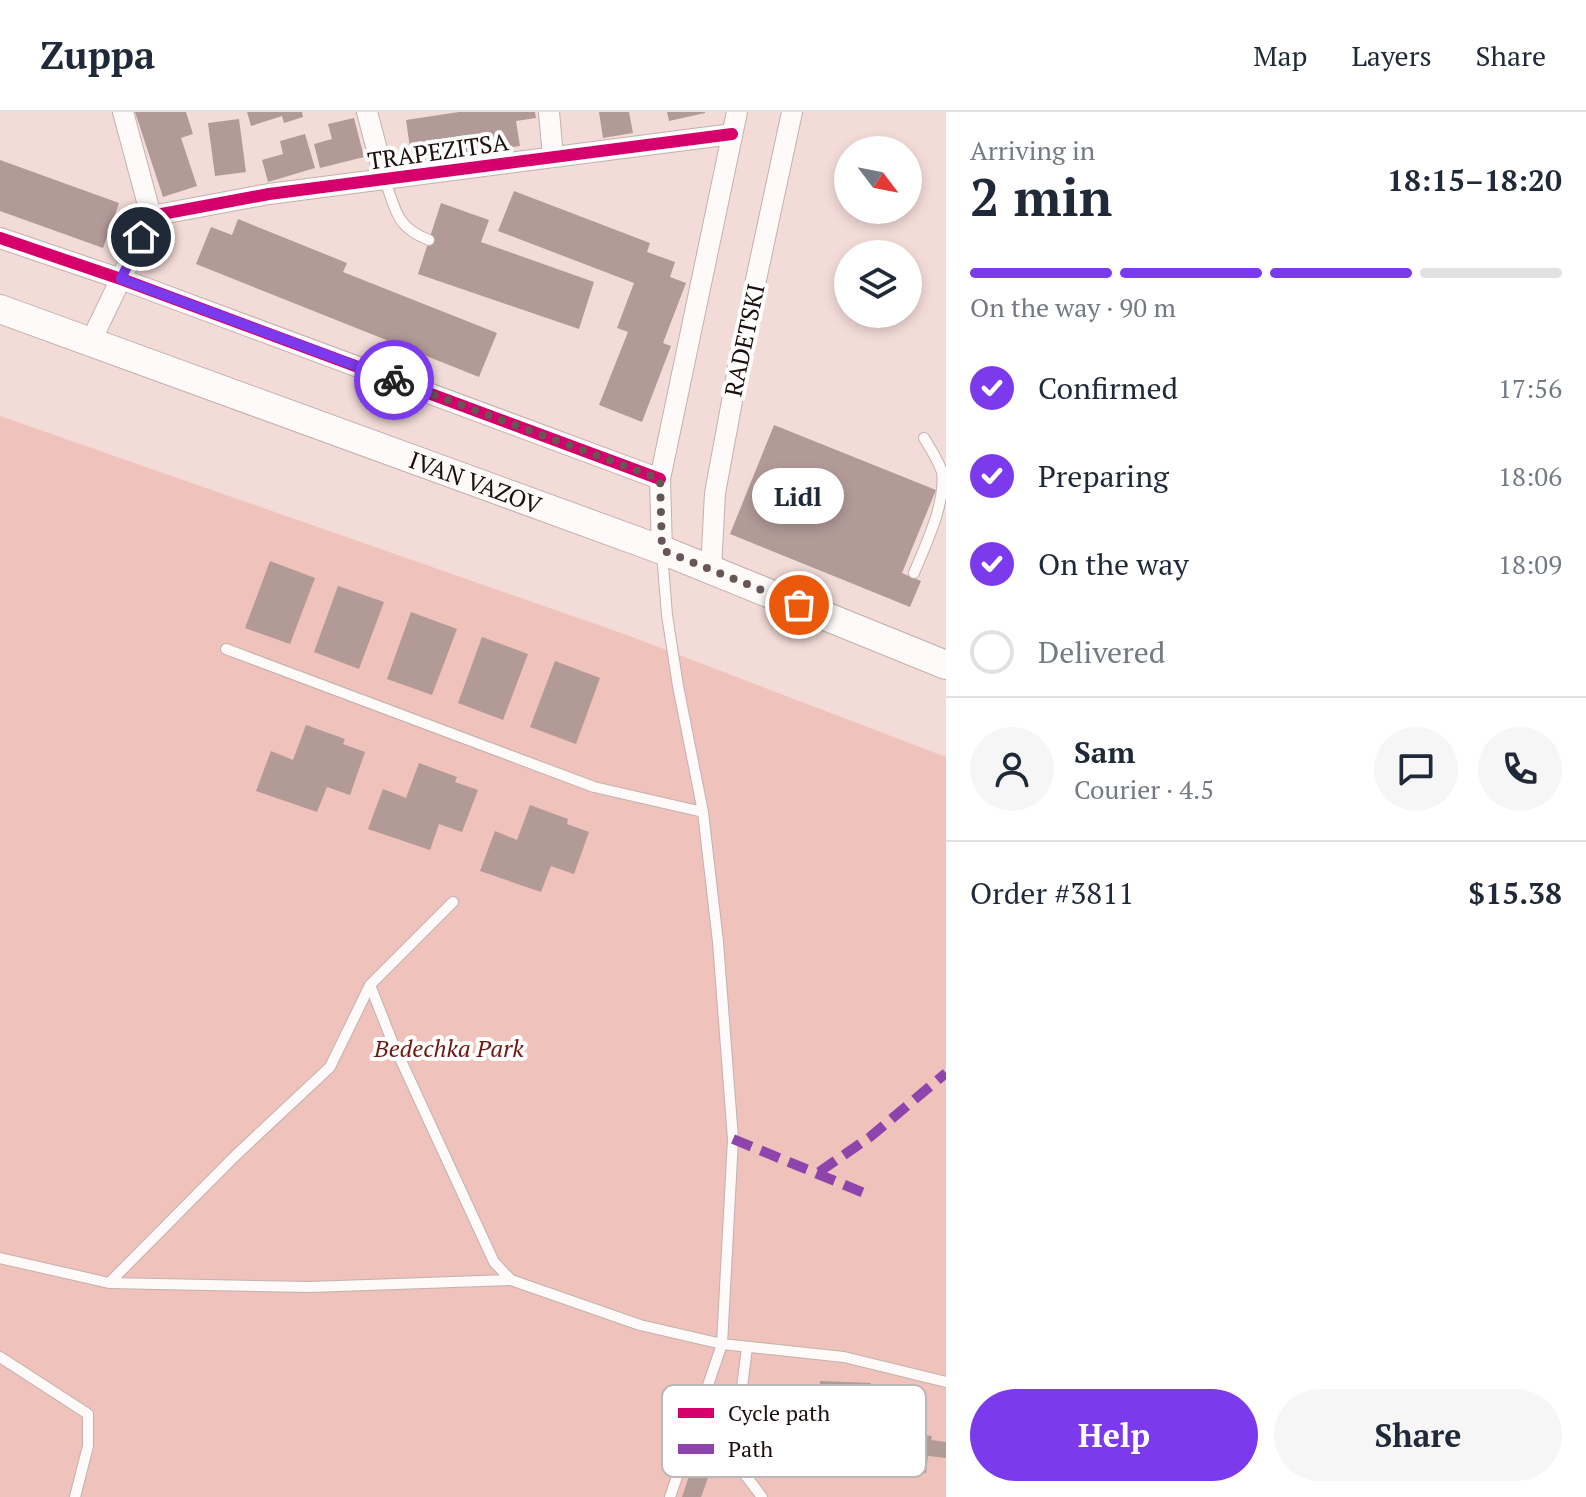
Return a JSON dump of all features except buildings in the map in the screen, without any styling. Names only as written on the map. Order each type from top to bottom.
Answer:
[{"type":"main road","name":"IVAN VAZOV","points":[[0,309],[662,550],[946,665]]},
{"type":"street","points":[[91,341],[151,216],[123,112]]},
{"type":"street","points":[[367,112],[385,180]]},
{"type":"street","points":[[549,112],[553,157]]},
{"type":"street","points":[[662,550],[660,479],[737,112]]},
{"type":"street","name":"RADETSKI","points":[[711,570],[717,479],[792,112]]},
{"type":"street","name":"TRAPEZITSA","points":[[151,216],[269,194],[732,134]]},
{"type":"street","points":[[0,238],[121,279],[660,479]]},
{"type":"lane","points":[[385,180],[399,221],[414,234],[429,240]]},
{"type":"lane","points":[[914,573],[940,511],[945,489],[943,473],[924,438]]},
{"type":"lane","points":[[662,550],[667,615],[678,686],[703,812],[718,942],[733,1139],[722,1344],[708,1385]]},
{"type":"lane","points":[[226,649],[594,787],[703,812]]},
{"type":"lane","points":[[109,1283],[235,1156],[330,1067],[370,985],[453,902]]},
{"type":"lane","points":[[370,985],[392,1041],[494,1262],[511,1280]]},
{"type":"lane","points":[[0,1258],[109,1283],[310,1287],[511,1280],[640,1325],[722,1344],[844,1357],[946,1382]]},
{"type":"lane","points":[[742,1385],[747,1347]]},
{"type":"lane","points":[[0,1357],[88,1414],[88,1446],[75,1497]]},
{"type":"lane","points":[[670,1497],[677,1477]]},
{"type":"lane","points":[[747,1477],[762,1497]]},
{"type":"green space","name":"Bedechka Park","points":[[0,416],[627,635],[946,757],[946,1497],[0,1497]]},
{"type":"marked path","points":[[819,1172],[870,1137],[946,1073]]},
{"type":"marked path","points":[[733,1139],[864,1193]]},
{"type":"cycle path","points":[[151,216],[269,194],[732,134]]},
{"type":"cycle path","points":[[0,238],[121,279],[660,479]]},
{"type":"way so far","points":[[394,380],[660,479],[662,550],[799,605]]},
{"type":"place","name":"Lidl","points":[[799,605]]},
{"type":"route","points":[[141,237],[121,279],[394,380]]}]
